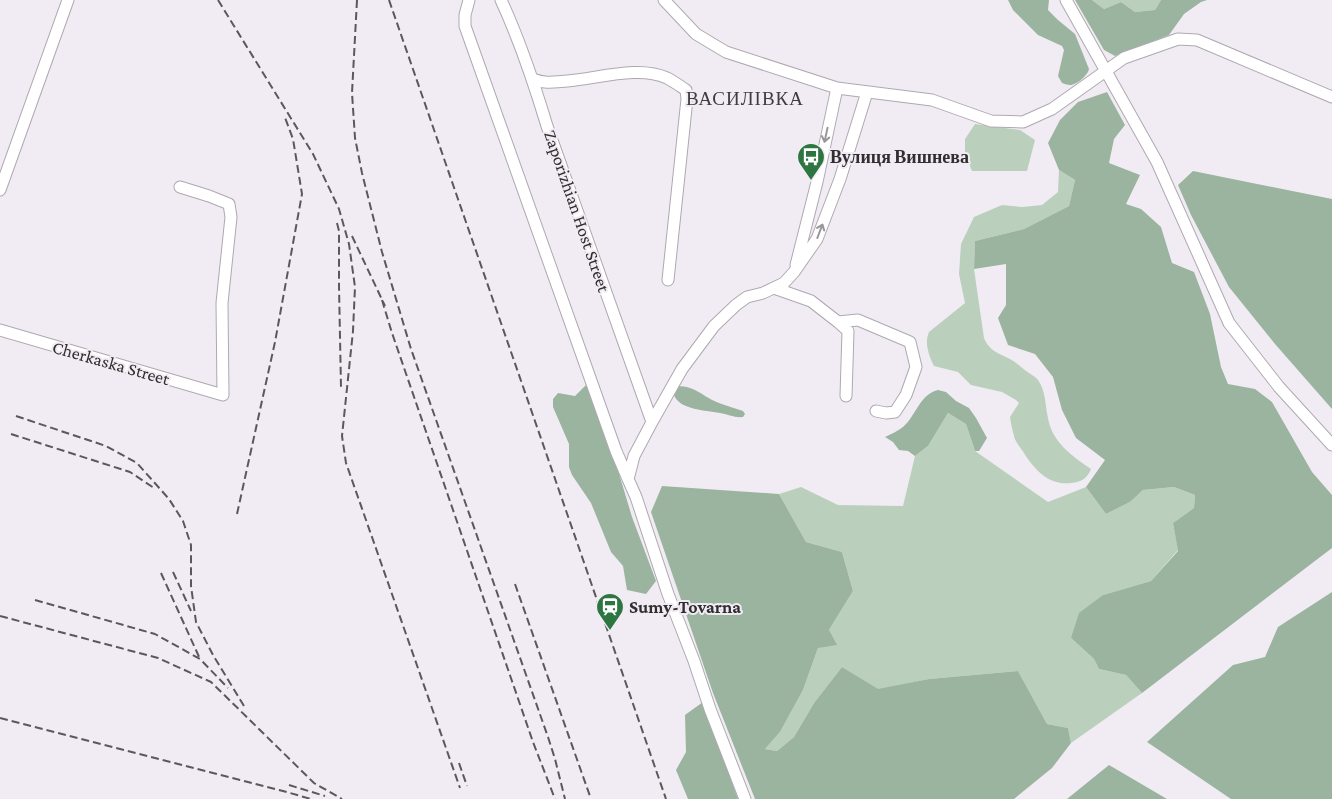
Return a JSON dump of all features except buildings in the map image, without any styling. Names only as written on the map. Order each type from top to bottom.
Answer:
[{"type":"street","points":[[0,190],[68,0]]},
{"type":"street","points":[[470,0],[465,15],[465,26],[616,450],[636,496],[668,594],[745,799]]},
{"type":"street","name":"Zaporizhian Host Street","points":[[501,0],[510,18],[533,79],[652,422]]},
{"type":"street","points":[[664,0],[696,34],[726,52],[837,88],[932,100],[991,121],[1023,122],[1052,109],[1124,58],[1178,39],[1197,40],[1332,97]]},
{"type":"street","points":[[1066,0],[1157,162],[1229,323],[1279,387],[1332,445]]},
{"type":"street","points":[[533,79],[542,83],[618,74],[650,73],[667,78],[686,90],[687,100],[668,280]]},
{"type":"street","points":[[794,272],[817,182],[837,88]]},
{"type":"street","points":[[628,478],[634,456],[652,422],[682,369],[714,326],[736,305],[747,298],[784,283],[817,239],[840,179],[867,92]]},
{"type":"street","name":"Cherkaska Street","points":[[0,330],[223,395],[222,303],[231,217],[229,204],[180,187]]},
{"type":"street","points":[[774,288],[811,301],[848,331],[846,396]]},
{"type":"street","points":[[838,322],[858,320],[910,342],[916,366],[906,395],[895,412],[876,411]]},
{"type":"green space","points":[[1008,0],[1049,0],[1048,10],[1075,34],[1089,69],[1082,79],[1073,85],[1062,83],[1058,76],[1064,50],[1062,46],[1038,35],[1013,10]]},
{"type":"green space","points":[[1075,0],[1092,0],[1104,9],[1121,2],[1135,12],[1155,10],[1161,0],[1207,0],[1184,14],[1169,35],[1115,56],[1104,50]]},
{"type":"green space","points":[[1092,0],[1161,0],[1155,10],[1135,12],[1121,2],[1104,9]]},
{"type":"green space","points":[[1107,92],[1125,125],[1114,139],[1109,163],[1140,175],[1126,204],[1141,209],[1161,227],[1172,263],[1194,272],[1210,314],[1221,367],[1228,384],[1255,389],[1272,402],[1312,472],[1332,495],[1332,548],[1142,693],[1126,675],[1099,669],[1094,659],[1071,638],[1079,613],[1103,595],[1151,581],[1178,551],[1173,523],[1194,508],[1195,495],[1174,487],[1143,490],[1130,502],[1106,514],[1086,487],[1105,460],[1076,438],[1062,410],[1053,377],[1035,354],[1008,345],[998,318],[1006,305],[1006,264],[974,269],[975,241],[1024,229],[1069,206],[1075,180],[1059,170],[1048,143],[1060,120],[1078,102]]},
{"type":"green space","points":[[975,124],[1020,130],[1035,140],[1027,171],[972,171],[965,153],[965,139]]},
{"type":"green space","points":[[1059,170],[1075,180],[1069,206],[1024,229],[975,241],[974,269],[986,343],[995,352],[1013,361],[1037,379],[1043,389],[1050,427],[1058,441],[1091,469],[1083,479],[1071,483],[1055,482],[1048,479],[1036,469],[1015,440],[1010,417],[1019,403],[1016,400],[1002,392],[971,385],[958,372],[934,366],[927,345],[929,332],[965,303],[959,274],[961,244],[974,217],[1002,205],[1022,207],[1042,205],[1058,192]]},
{"type":"green space","points":[[1193,171],[1332,199],[1332,409],[1275,344],[1229,287],[1191,215],[1178,185]]},
{"type":"green space","points":[[587,384],[597,400],[632,517],[656,581],[646,594],[627,590],[623,566],[611,552],[591,503],[572,475],[569,467],[569,444],[553,407],[553,399],[558,393],[575,396]]},
{"type":"green space","points":[[677,386],[684,386],[694,390],[713,401],[743,411],[745,414],[743,417],[737,417],[685,406],[675,397],[673,391]]},
{"type":"green space","points":[[938,390],[946,392],[956,401],[969,408],[976,418],[987,438],[979,451],[975,451],[966,424],[948,413],[928,446],[915,456],[908,451],[899,450],[893,442],[885,437],[903,427],[926,396]]},
{"type":"green space","points":[[948,413],[966,424],[975,451],[1048,502],[1086,487],[1106,514],[1130,502],[1143,490],[1174,487],[1195,495],[1194,508],[1173,523],[1178,550],[1151,581],[1103,595],[1071,638],[1094,659],[1099,669],[1126,675],[1142,693],[1071,743],[1068,728],[1047,724],[1018,671],[929,679],[878,690],[842,667],[814,703],[794,737],[777,751],[765,749],[780,732],[803,690],[818,648],[853,591],[842,552],[806,542],[779,494],[801,487],[838,505],[903,506],[915,456],[928,446]]},
{"type":"green space","points":[[662,486],[779,494],[806,542],[842,552],[853,591],[829,630],[837,645],[818,648],[803,690],[780,732],[765,749],[777,751],[794,737],[814,703],[842,667],[878,689],[929,679],[1018,671],[1047,724],[1068,728],[1071,743],[1052,768],[1014,799],[755,799],[713,693],[651,512]]},
{"type":"green space","points":[[1332,592],[1332,799],[1231,799],[1147,742],[1233,665],[1265,657],[1278,627]]},
{"type":"green space","points":[[703,702],[738,799],[688,799],[676,770],[686,752],[685,715]]},
{"type":"green space","points":[[1109,765],[1167,799],[1067,799]]},
{"type":"railway","points":[[218,0],[313,154],[339,209],[349,244],[355,287],[353,331],[342,436],[346,463],[460,788]]},
{"type":"railway","points":[[357,0],[352,93],[355,138],[382,252],[411,349],[548,737],[565,799]]},
{"type":"railway","points":[[389,0],[666,799]]},
{"type":"railway","points":[[237,514],[275,342],[302,194],[293,139],[284,115]]},
{"type":"railway","points":[[337,223],[339,231],[341,388]]},
{"type":"railway","points":[[352,236],[385,306]]},
{"type":"railway","points":[[382,300],[533,742],[555,799]]},
{"type":"railway","points":[[16,416],[106,446],[137,463],[169,499],[183,521],[191,545],[191,586],[196,622],[213,655],[244,706]]},
{"type":"railway","points":[[11,434],[130,472],[154,488]]},
{"type":"railway","points":[[173,572],[191,611]]},
{"type":"railway","points":[[161,573],[200,659]]},
{"type":"railway","points":[[515,584],[591,799]]},
{"type":"railway","points":[[35,600],[155,634],[200,659],[228,688]]},
{"type":"railway","points":[[0,616],[158,658],[211,682],[314,783],[342,799]]},
{"type":"railway","points":[[0,718],[311,799]]},
{"type":"railway","points":[[459,763],[467,786]]},
{"type":"railway","points":[[289,785],[325,796]]},
{"type":"place","name":"Вулиця Вишнева","points":[[811,181]]},
{"type":"place","name":"Sumy-Tovarna","points":[[610,631]]},
{"type":"district","name":"ВАСИЛІВКА","points":[[745,98]]}]
